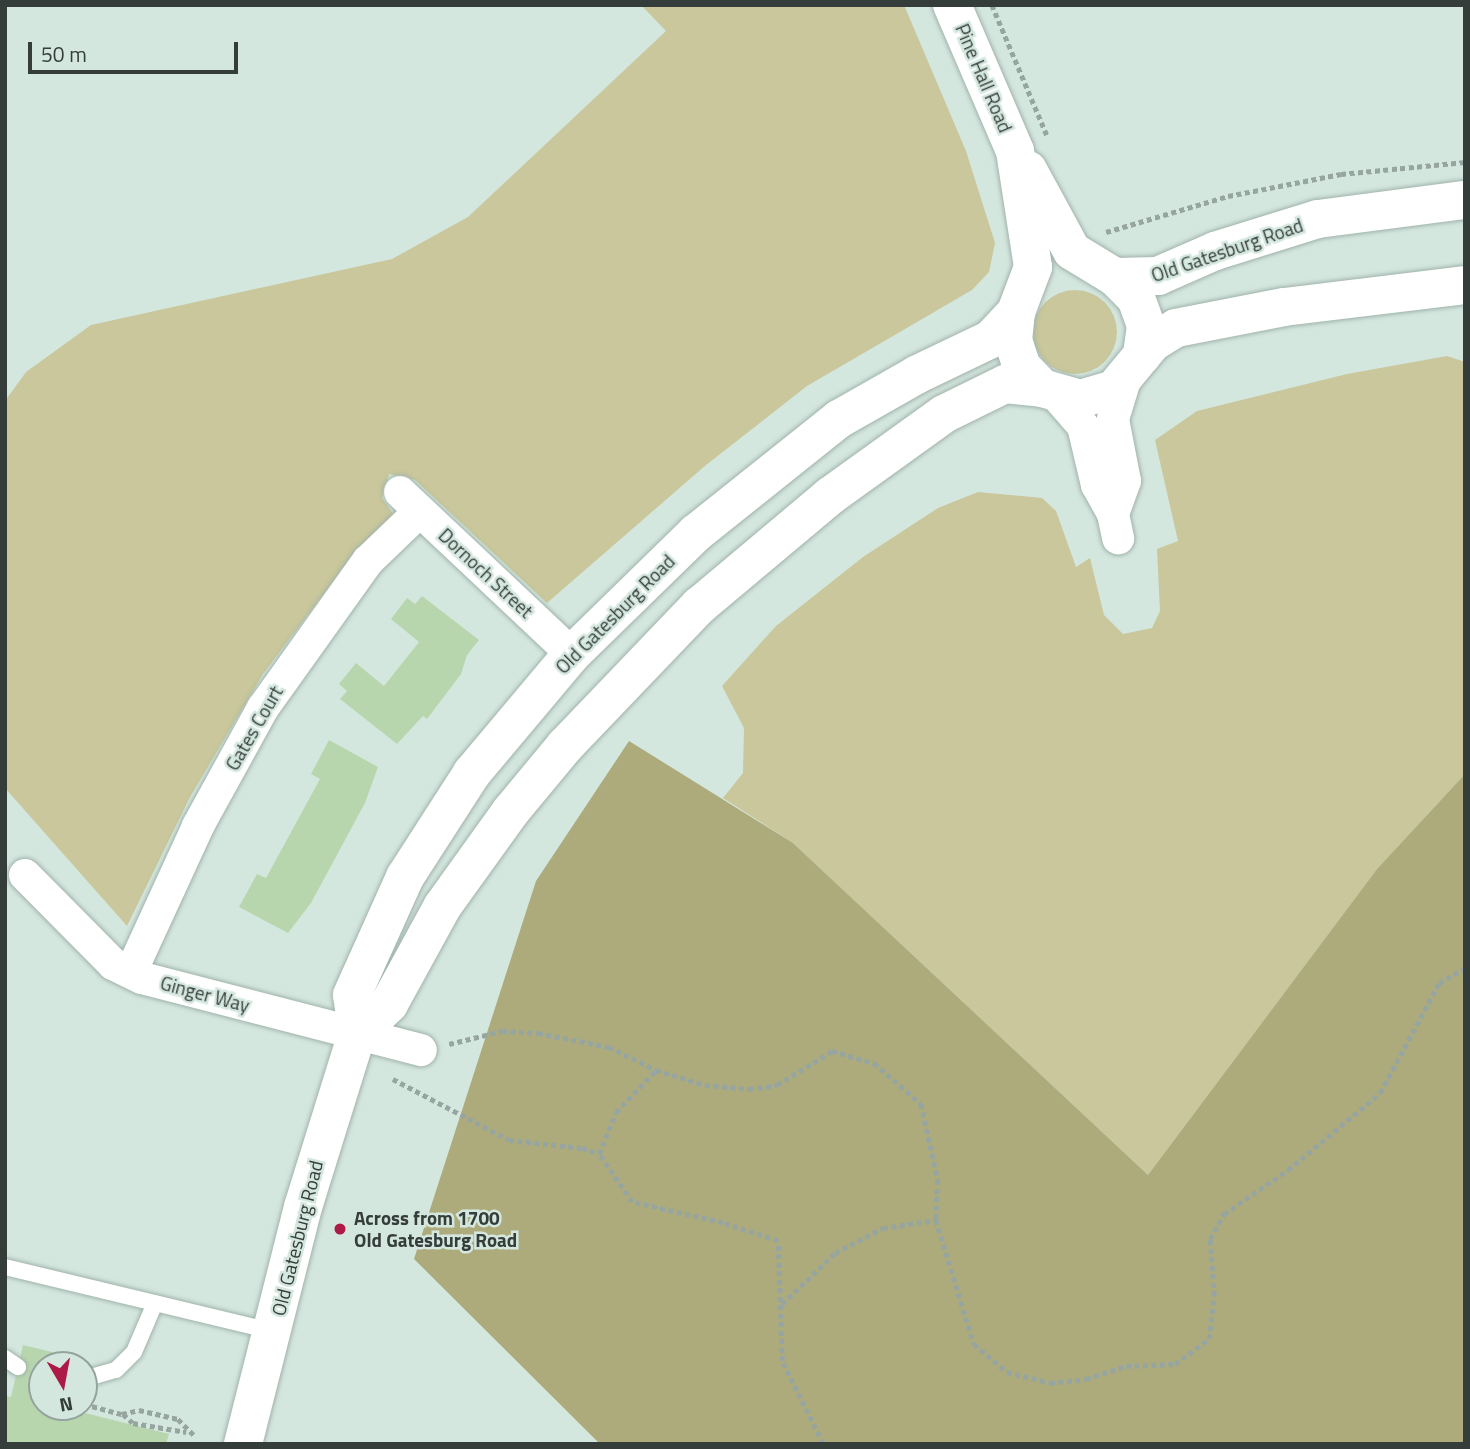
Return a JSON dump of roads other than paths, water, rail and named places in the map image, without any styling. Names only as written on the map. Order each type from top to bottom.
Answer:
[{"type":"street","name":"Pine Hall Road","points":[[952,5],[1032,146],[1035,180],[1064,240],[1104,260],[1142,311],[1133,369],[1113,408],[1125,481],[1116,526],[1097,485],[1083,426],[1016,354],[1019,305],[1032,267],[1032,146]]},
{"type":"street","name":"Old Gatesburg Road","points":[[243,1444],[307,1194],[357,1034],[352,995],[405,877],[472,773],[572,654],[696,533],[775,466],[879,395],[991,339],[1036,282],[1055,271],[1104,260],[1158,276],[1215,251],[1318,219],[1465,200]]},
{"type":"street","name":"Old Gatesburg Road","points":[[357,1034],[389,1004],[442,906],[511,811],[565,746],[699,606],[830,496],[944,414],[1005,384],[1092,398],[1133,369],[1160,336],[1196,322],[1387,292],[1465,285]]},
{"type":"street","name":"Dornoch Street","points":[[410,502],[572,654]]},
{"type":"street","name":"Gates Court","points":[[131,972],[198,825],[263,708],[410,502]]},
{"type":"street","name":"Ginger Way","points":[[25,875],[113,964],[131,972],[421,1050]]},
{"type":"lane","points":[[5,1268],[273,1331]]},
{"type":"lane","points":[[98,1375],[116,1370],[134,1352],[155,1303]]},
{"type":"place","name":"Across from 1700 Old Gatesburg Road","points":[[340,1229]]}]
